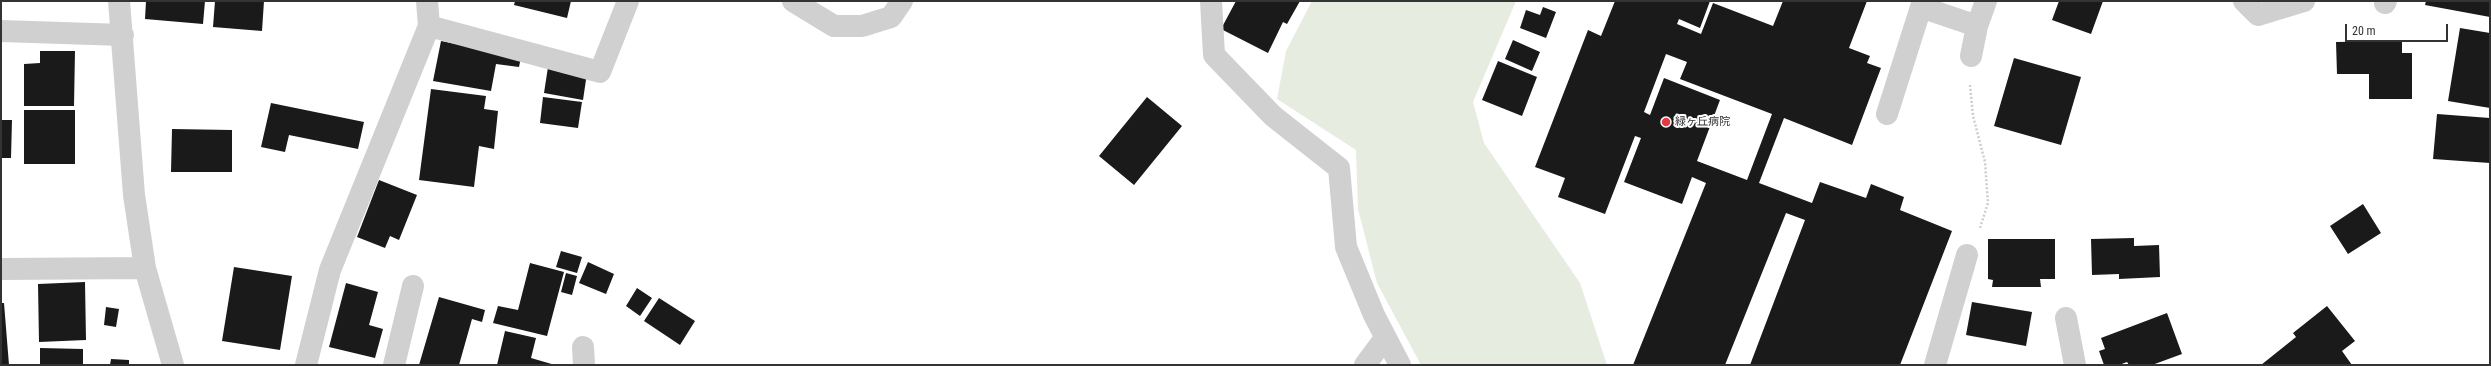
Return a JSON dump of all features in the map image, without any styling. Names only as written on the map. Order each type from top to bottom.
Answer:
[{"type":"street","points":[[119,1],[123,35],[134,195],[145,268],[173,365]]},
{"type":"street","points":[[306,365],[330,270],[429,26],[428,1]]},
{"type":"street","points":[[429,26],[600,72],[628,1]]},
{"type":"street","points":[[793,1],[834,26],[862,26],[891,18],[902,1]]},
{"type":"street","points":[[1211,1],[1214,55],[1274,116],[1340,168],[1346,247],[1385,338],[1400,365]]},
{"type":"street","points":[[1971,56],[1977,26],[1986,1]]},
{"type":"street","points":[[2244,1],[2258,15],[2304,1]]},
{"type":"street","points":[[1887,114],[1921,7],[1977,26]]},
{"type":"street","points":[[1,31],[123,35]]},
{"type":"street","points":[[1935,365],[1967,255]]},
{"type":"street","points":[[1,269],[145,268]]},
{"type":"street","points":[[394,365],[413,286]]},
{"type":"street","points":[[2066,318],[2075,365]]},
{"type":"street","points":[[1365,365],[1385,338]]},
{"type":"path","points":[[1967,255],[1980,231],[1988,203],[1985,162],[1973,116],[1971,56]]},
{"type":"shaded area","points":[[1312,1],[1516,1],[1473,102],[1484,143],[1580,283],[1607,365],[1421,365],[1377,283],[1358,209],[1356,150],[1277,99],[1286,51]]},
{"type":"building","points":[[146,1],[205,1],[203,24],[145,19]]},
{"type":"building","points":[[215,1],[264,1],[262,31],[213,27]]},
{"type":"building","points":[[515,1],[571,1],[567,18],[514,5]]},
{"type":"building","points":[[1236,1],[1300,1],[1287,24],[1283,22],[1268,53],[1221,29]]},
{"type":"building","points":[[1615,1],[1710,1],[1700,28],[1679,19],[1677,24],[1701,34],[1713,3],[1773,26],[1783,1],[1867,1],[1849,48],[1870,56],[1867,63],[1881,68],[1852,145],[1784,118],[1759,183],[1812,203],[1820,182],[1866,198],[1871,184],[1904,197],[1900,210],[1952,231],[1900,365],[1750,365],[1805,220],[1786,213],[1725,365],[1633,365],[1706,183],[1692,177],[1682,204],[1624,182],[1641,138],[1635,136],[1605,214],[1558,197],[1565,178],[1535,167],[1588,30],[1601,36]],"holes":[[[1666,54],[1687,62],[1680,79],[1772,114],[1747,180],[1697,161],[1720,100],[1664,78],[1650,115],[1644,112]]]},
{"type":"building","points":[[2059,1],[2103,1],[2091,34],[2052,20]]},
{"type":"building","points":[[2426,1],[2490,1],[2490,17],[2425,5]]},
{"type":"building","points":[[1543,7],[1556,12],[1546,38],[1520,28],[1526,10],[1540,15]]},
{"type":"building","points":[[2460,28],[2490,33],[2490,108],[2448,101]]},
{"type":"building","points":[[1513,40],[1540,52],[1532,71],[1505,59]]},
{"type":"building","points":[[441,41],[521,57],[519,67],[496,64],[491,91],[433,81]]},
{"type":"building","points":[[2402,41],[2402,53],[2412,53],[2412,99],[2369,99],[2369,74],[2337,74],[2336,42]]},
{"type":"building","points":[[40,51],[75,51],[74,106],[24,106],[24,64],[40,63]]},
{"type":"building","points":[[2014,58],[2081,77],[2061,145],[1994,126]]},
{"type":"building","points":[[1498,61],[1537,77],[1522,116],[1482,100]]},
{"type":"building","points":[[548,67],[587,73],[583,100],[544,93]]},
{"type":"building","points":[[431,89],[486,96],[484,109],[498,111],[494,149],[479,146],[474,187],[419,180]]},
{"type":"building","points":[[543,97],[582,102],[578,128],[540,123]]},
{"type":"building","points":[[1147,97],[1182,126],[1134,185],[1099,156]]},
{"type":"building","points":[[271,103],[364,122],[358,149],[289,135],[285,152],[261,147]]},
{"type":"building","points":[[24,110],[75,110],[75,164],[24,164]]},
{"type":"building","points":[[2437,114],[2490,118],[2490,163],[2433,159]]},
{"type":"building","points":[[1,120],[12,120],[11,158],[1,158]]},
{"type":"building","points":[[172,129],[232,130],[232,172],[171,172]]},
{"type":"building","points":[[379,180],[417,195],[399,240],[390,236],[385,248],[357,237]]},
{"type":"building","points":[[2363,204],[2381,233],[2348,254],[2330,226]]},
{"type":"building","points":[[2134,238],[2134,246],[2159,245],[2160,277],[2119,279],[2119,274],[2092,275],[2091,239]]},
{"type":"building","points":[[1988,239],[2055,239],[2055,279],[2040,279],[2041,287],[1992,287],[1993,280],[1988,279]]},
{"type":"building","points":[[561,251],[582,257],[577,273],[556,267]]},
{"type":"building","points":[[588,262],[614,274],[606,294],[579,283]]},
{"type":"building","points":[[530,263],[564,272],[547,336],[493,323],[498,306],[518,310]]},
{"type":"building","points":[[234,267],[292,276],[280,350],[222,341]]},
{"type":"building","points":[[566,273],[577,276],[572,295],[561,292]]},
{"type":"building","points":[[85,282],[86,340],[39,342],[38,284]]},
{"type":"building","points":[[346,283],[378,292],[369,325],[383,329],[375,358],[329,347]]},
{"type":"building","points":[[637,288],[652,298],[640,316],[626,306]]},
{"type":"building","points":[[439,297],[485,310],[482,322],[472,319],[459,365],[419,365]]},
{"type":"building","points":[[659,298],[695,321],[680,345],[644,321]]},
{"type":"building","points":[[1972,302],[2032,312],[2026,346],[1966,335]]},
{"type":"building","points":[[1,303],[4,303],[9,365],[1,365]]},
{"type":"building","points":[[2327,306],[2355,341],[2342,351],[2352,365],[2261,365],[2296,337],[2293,333]]},
{"type":"building","points":[[106,307],[119,309],[116,327],[104,325]]},
{"type":"building","points":[[2167,313],[2182,354],[2152,365],[2129,365],[2127,362],[2119,365],[2104,365],[2099,351],[2105,349],[2101,338]]},
{"type":"building","points":[[505,331],[536,338],[531,358],[555,365],[497,365]]},
{"type":"building","points":[[40,348],[83,349],[83,365],[40,365]]},
{"type":"building","points":[[111,359],[129,360],[129,365],[110,365]]},
{"type":"place","name":"緑ヶ丘病院","points":[[1666,122]]}]
